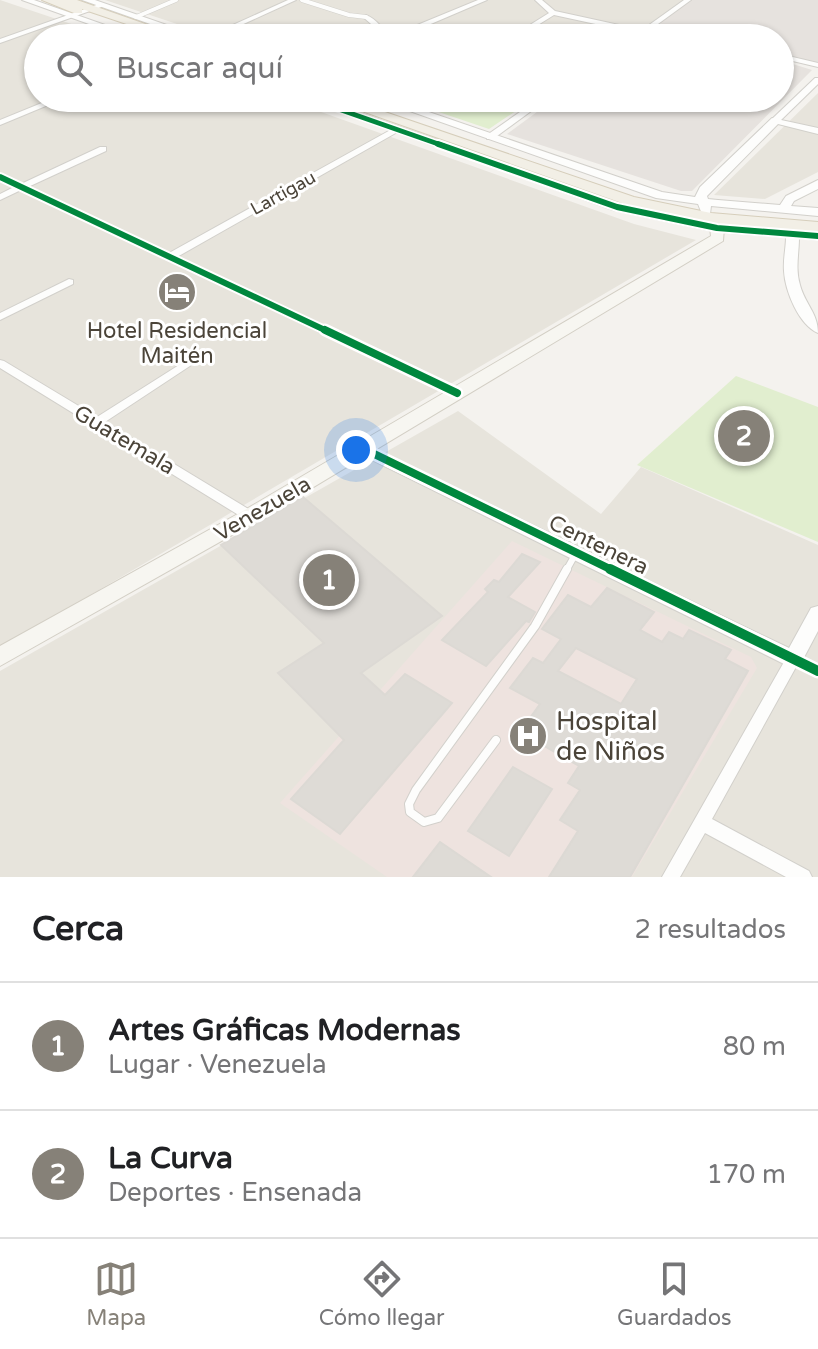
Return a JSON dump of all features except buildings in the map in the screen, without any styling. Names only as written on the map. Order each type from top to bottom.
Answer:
[{"type":"main road","points":[[47,0],[86,8],[136,24]]},
{"type":"main road","points":[[66,0],[124,24]]},
{"type":"main road","points":[[372,112],[630,201],[818,227]]},
{"type":"main road","points":[[395,112],[632,193],[709,214]]},
{"type":"main road","name":"Venezuela","points":[[0,657],[250,516],[718,238],[709,214]]},
{"type":"main road","points":[[788,221],[818,218]]},
{"type":"street","points":[[26,0],[136,17],[157,24]]},
{"type":"street","points":[[239,24],[293,0]]},
{"type":"street","points":[[427,24],[484,0]]},
{"type":"street","points":[[538,0],[553,13],[605,24]]},
{"type":"street","points":[[654,24],[688,0]]},
{"type":"street","points":[[86,8],[113,24]]},
{"type":"street","points":[[44,24],[86,8]]},
{"type":"street","points":[[535,24],[553,13]]},
{"type":"street","points":[[366,17],[376,24]]},
{"type":"street","points":[[0,41],[24,32]]},
{"type":"street","points":[[794,59],[818,65]]},
{"type":"street","points":[[794,103],[818,80]]},
{"type":"street","points":[[0,123],[27,112]]},
{"type":"street","points":[[346,112],[603,202],[660,218],[709,214]]},
{"type":"street","points":[[419,112],[709,214]]},
{"type":"street","points":[[490,137],[525,112]]},
{"type":"street","points":[[709,214],[701,196],[704,190],[784,112]]},
{"type":"street","points":[[776,120],[818,131]]},
{"type":"street","name":"Lartigau","points":[[170,257],[397,130]]},
{"type":"street","points":[[0,197],[103,149]]},
{"type":"street","points":[[0,177],[457,393]]},
{"type":"street","points":[[818,184],[790,199],[788,221],[791,275],[803,309],[818,329]]},
{"type":"street","points":[[788,221],[818,212]]},
{"type":"street","points":[[788,221],[818,236]]},
{"type":"street","points":[[0,317],[69,282]]},
{"type":"street","points":[[97,422],[198,356]]},
{"type":"street","name":"Guatemala","points":[[0,363],[250,516]]},
{"type":"street","name":"Centenera","points":[[364,449],[818,671]]},
{"type":"street","points":[[671,877],[818,613]]},
{"type":"street","points":[[701,822],[803,877]]},
{"type":"lane","points":[[136,17],[176,0]]},
{"type":"lane","points":[[302,0],[366,17]]},
{"type":"lane","points":[[496,740],[438,818],[424,822],[410,812],[409,804],[416,790],[535,626],[576,553]]},
{"type":"shaded area","points":[[0,0],[71,24],[24,24],[24,112],[321,112],[634,224],[696,240],[0,648]]},
{"type":"shaded area","points":[[105,0],[688,0],[655,24],[177,24]]},
{"type":"shaded area","points":[[690,0],[818,0],[818,63],[794,57],[794,24],[658,23]]},
{"type":"shaded area","points":[[794,64],[812,70],[794,88]]},
{"type":"shaded area","points":[[818,93],[818,172],[765,199],[714,195]]},
{"type":"shaded area","points":[[537,112],[770,112],[692,191],[681,191],[507,134]]},
{"type":"shaded area","points":[[458,411],[601,514],[641,467],[818,545],[818,877],[0,877],[0,671]]},
{"type":"shaded area","name":"Hospital de Niños","points":[[512,541],[751,657],[757,668],[632,877],[387,877],[280,803]]},
{"type":"green space","points":[[439,112],[514,112],[489,129]]},
{"type":"green space","points":[[736,376],[818,407],[818,542],[637,465]]},
{"type":"cycle path","points":[[347,112],[617,207],[717,228],[818,236]]},
{"type":"cycle path","points":[[0,177],[457,393]]},
{"type":"cycle path","points":[[364,449],[818,671]]},
{"type":"place","name":"Hotel Residencial Maitén","points":[[177,292]]},
{"type":"place","name":"La Curva","points":[[744,436]]},
{"type":"place","name":"Artes Gráficas Modernas","points":[[329,580]]},
{"type":"place","name":"Hospital de Niños","points":[[528,736]]}]
